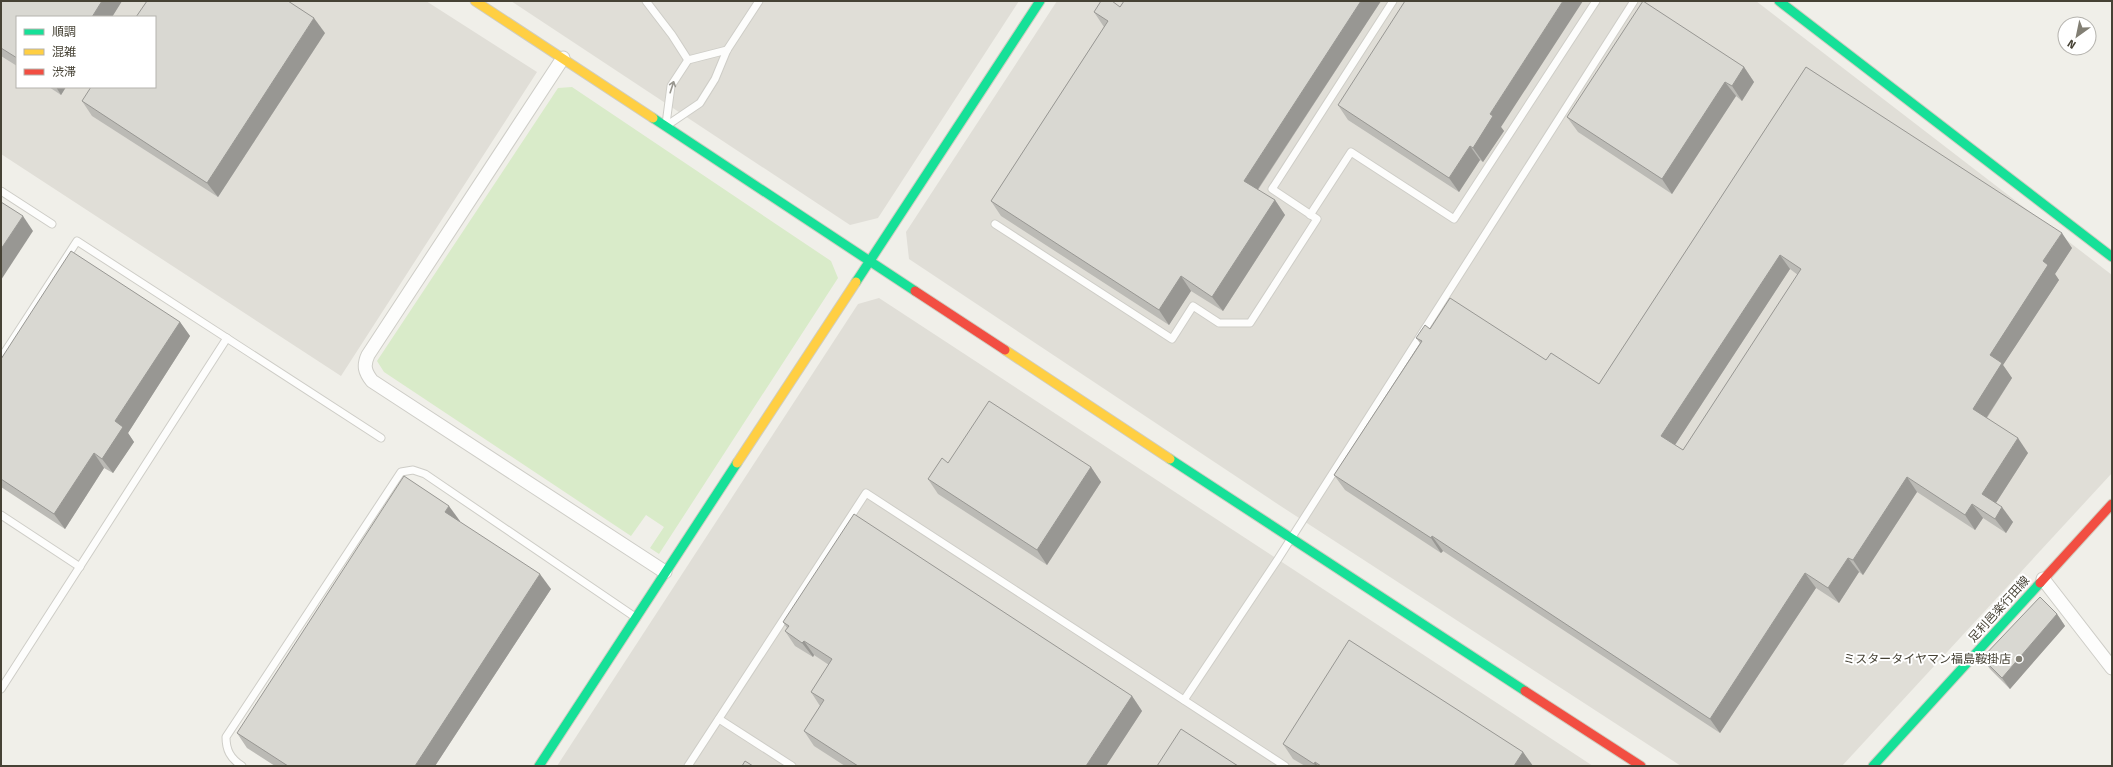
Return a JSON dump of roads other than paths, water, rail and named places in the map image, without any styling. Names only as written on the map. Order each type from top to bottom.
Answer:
[{"type":"street","points":[[475,1],[1290,538],[1641,766]]},
{"type":"street","points":[[539,766],[635,617],[1040,1]]},
{"type":"street","points":[[1779,1],[2112,257]]},
{"type":"street","points":[[563,58],[364,363],[366,373],[372,381],[665,572]]},
{"type":"street","name":"足利邑楽行田線","points":[[1873,766],[2112,504]]},
{"type":"street","points":[[2043,579],[2112,668]]},
{"type":"lane","points":[[646,1],[672,35],[688,60]]},
{"type":"lane","points":[[666,126],[700,103],[715,79],[726,50],[759,1]]},
{"type":"lane","points":[[995,224],[1172,339],[1193,306],[1219,323],[1250,323],[1317,219],[1272,189],[1393,1]]},
{"type":"lane","points":[[1310,214],[1351,152],[1454,219],[1596,1]]},
{"type":"lane","points":[[1184,700],[1290,538],[1634,1]]},
{"type":"lane","points":[[666,126],[672,86],[688,60],[726,50]]},
{"type":"lane","points":[[1,191],[52,224]]},
{"type":"lane","points":[[1,358],[77,241],[381,438]]},
{"type":"lane","points":[[1,689],[227,338]]},
{"type":"lane","points":[[242,766],[235,761],[226,749],[226,737],[401,472],[413,470],[425,474],[635,617]]},
{"type":"lane","points":[[688,766],[866,493],[1285,766]]},
{"type":"lane","points":[[1,515],[80,567]]},
{"type":"lane","points":[[719,718],[792,766]]},
{"type":"place","name":"ミスタータイヤマン福島鞍掛店","points":[[2019,659]]}]
